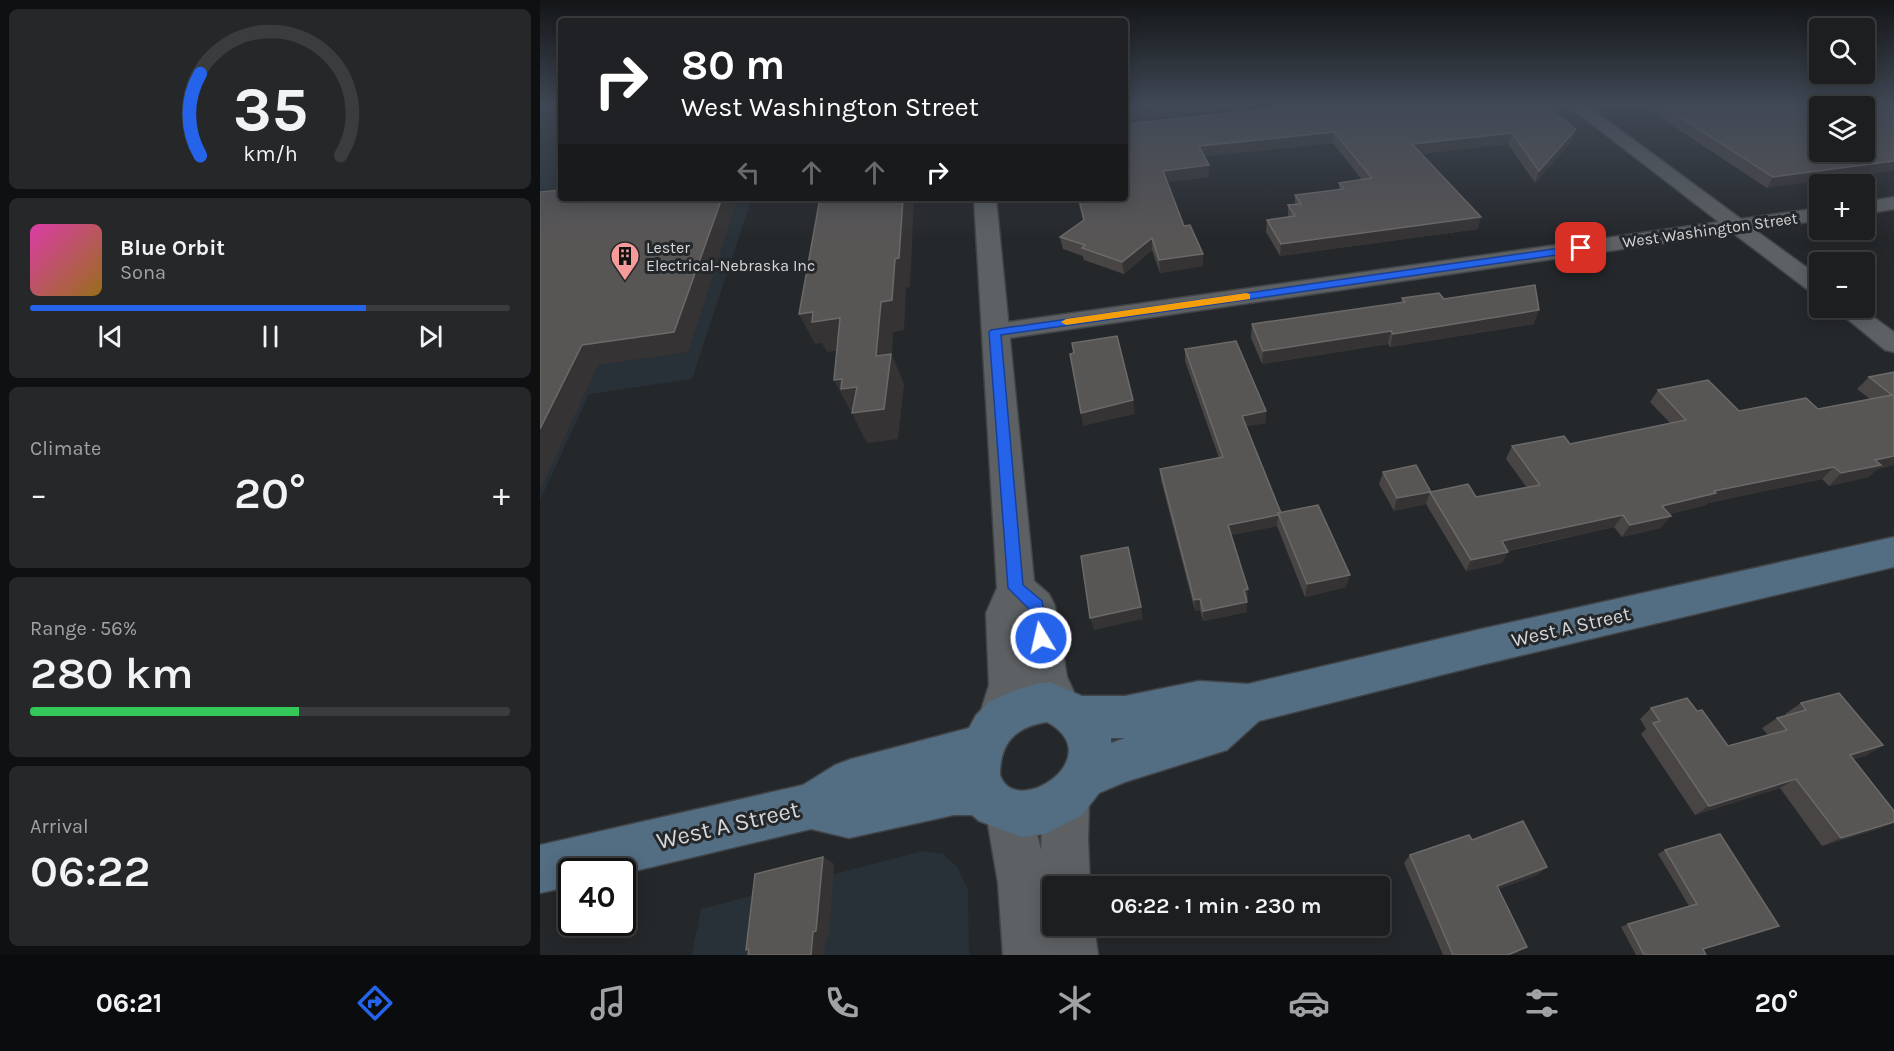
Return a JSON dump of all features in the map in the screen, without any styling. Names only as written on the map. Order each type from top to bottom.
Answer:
[{"type":"main road","name":"West A Street","points":[[1069,711],[1125,717],[1199,701],[1248,704],[1481,647],[1894,552]]},
{"type":"main road","points":[[1050,702],[1069,711],[1088,731],[1091,748],[1090,762],[1076,788],[1047,811],[1028,815],[997,803],[977,772],[978,757],[991,732],[1015,710],[1032,704],[1050,702]]},
{"type":"main road","name":"West A Street","points":[[1076,788],[1123,760],[1212,735],[1248,704]]},
{"type":"main road","name":"West A Street","points":[[540,869],[811,806],[851,781],[953,755],[991,732]]},
{"type":"main road","name":"West A Street","points":[[811,806],[849,815],[954,792],[997,803]]},
{"type":"street","points":[[1634,149],[1809,280]]},
{"type":"street","points":[[985,201],[1016,588],[1005,613],[1010,685],[991,732]]},
{"type":"street","points":[[1875,207],[1894,204]]},
{"type":"street","name":"West Washington Street","points":[[995,332],[1809,216]]},
{"type":"street","points":[[1859,318],[1894,344]]},
{"type":"street","points":[[1016,588],[1036,606],[1047,677],[1069,711]]},
{"type":"street","points":[[1066,876],[1064,840],[1076,788]]},
{"type":"street","points":[[997,803],[1019,855],[1027,908],[1029,955]]},
{"type":"street","points":[[1070,936],[1072,955]]},
{"type":"shaded area","name":"Lester Electrical-Nebraska Inc","points":[[540,149],[558,149],[558,201],[751,201],[692,379],[589,394],[540,500]]},
{"type":"shaded area","points":[[923,851],[943,854],[957,867],[968,890],[969,955],[692,955],[701,909]]},
{"type":"building","points":[[1128,149],[1200,149],[1209,165],[1163,171],[1184,226],[1190,225],[1203,254],[1159,260],[1152,238],[1122,262],[1082,248],[1085,245],[1060,237],[1084,220],[1080,201],[1128,201]]},
{"type":"building","points":[[1348,149],[1416,149],[1481,217],[1281,244],[1267,220],[1295,216],[1288,205],[1301,204],[1295,195],[1344,189],[1339,183],[1372,178]]},
{"type":"building","points":[[1523,149],[1559,149],[1539,171]]},
{"type":"building","points":[[1729,149],[1809,149],[1809,162],[1875,162],[1875,149],[1894,149],[1894,161],[1773,177]]},
{"type":"building","name":"Lester Electrical-Nebraska Inc","points":[[558,190],[558,201],[721,201],[674,332],[582,345],[540,429],[540,192]]},
{"type":"building","points":[[819,201],[903,201],[899,258],[895,259],[892,300],[881,302],[876,356],[891,354],[884,409],[852,413],[857,387],[841,389],[842,379],[834,380],[840,318],[812,322],[813,312],[799,314]]},
{"type":"building","points":[[1535,285],[1539,310],[1393,334],[1391,331],[1263,351],[1252,324],[1405,302],[1402,298],[1439,293],[1444,299]]},
{"type":"building","points":[[1117,336],[1133,400],[1081,413],[1070,354],[1074,353],[1072,343]]},
{"type":"building","points":[[1236,341],[1266,411],[1242,416],[1281,513],[1228,525],[1248,589],[1244,590],[1247,602],[1203,611],[1200,599],[1194,600],[1160,469],[1223,457],[1185,349]]},
{"type":"building","points":[[1894,372],[1894,456],[1875,460],[1881,465],[1841,473],[1834,467],[1714,491],[1716,493],[1662,506],[1671,516],[1630,525],[1623,515],[1502,541],[1508,552],[1471,560],[1430,492],[1397,498],[1383,472],[1416,465],[1431,492],[1468,484],[1476,497],[1540,485],[1512,446],[1564,436],[1570,444],[1686,420],[1658,390],[1708,380],[1739,411],[1806,398],[1818,409],[1892,395],[1869,377]]},
{"type":"building","points":[[1318,505],[1350,575],[1307,584],[1278,513]]},
{"type":"building","points":[[1128,547],[1141,607],[1090,618],[1081,556]]},
{"type":"building","points":[[1839,693],[1883,745],[1850,755],[1894,811],[1894,822],[1841,838],[1796,779],[1709,806],[1653,723],[1660,721],[1651,708],[1687,698],[1697,711],[1702,710],[1728,746],[1787,730],[1777,718],[1806,710],[1801,703]]},
{"type":"building","points":[[1523,821],[1547,867],[1497,886],[1527,947],[1507,955],[1453,955],[1410,855],[1469,835],[1472,840]]},
{"type":"building","points":[[1720,834],[1779,926],[1703,949],[1706,955],[1644,955],[1628,924],[1697,904],[1665,850]]},
{"type":"building","points":[[823,857],[816,931],[813,932],[811,955],[748,955],[749,949],[746,950],[755,874]]},
{"type":"slow traffic","points":[[1066,322],[1246,296]]},
{"type":"place","name":"Lester Electrical-Nebraska Inc","points":[[625,282]]},
{"type":"route","points":[[1041,638],[1036,606],[1016,588],[995,332],[1581,248]]}]
